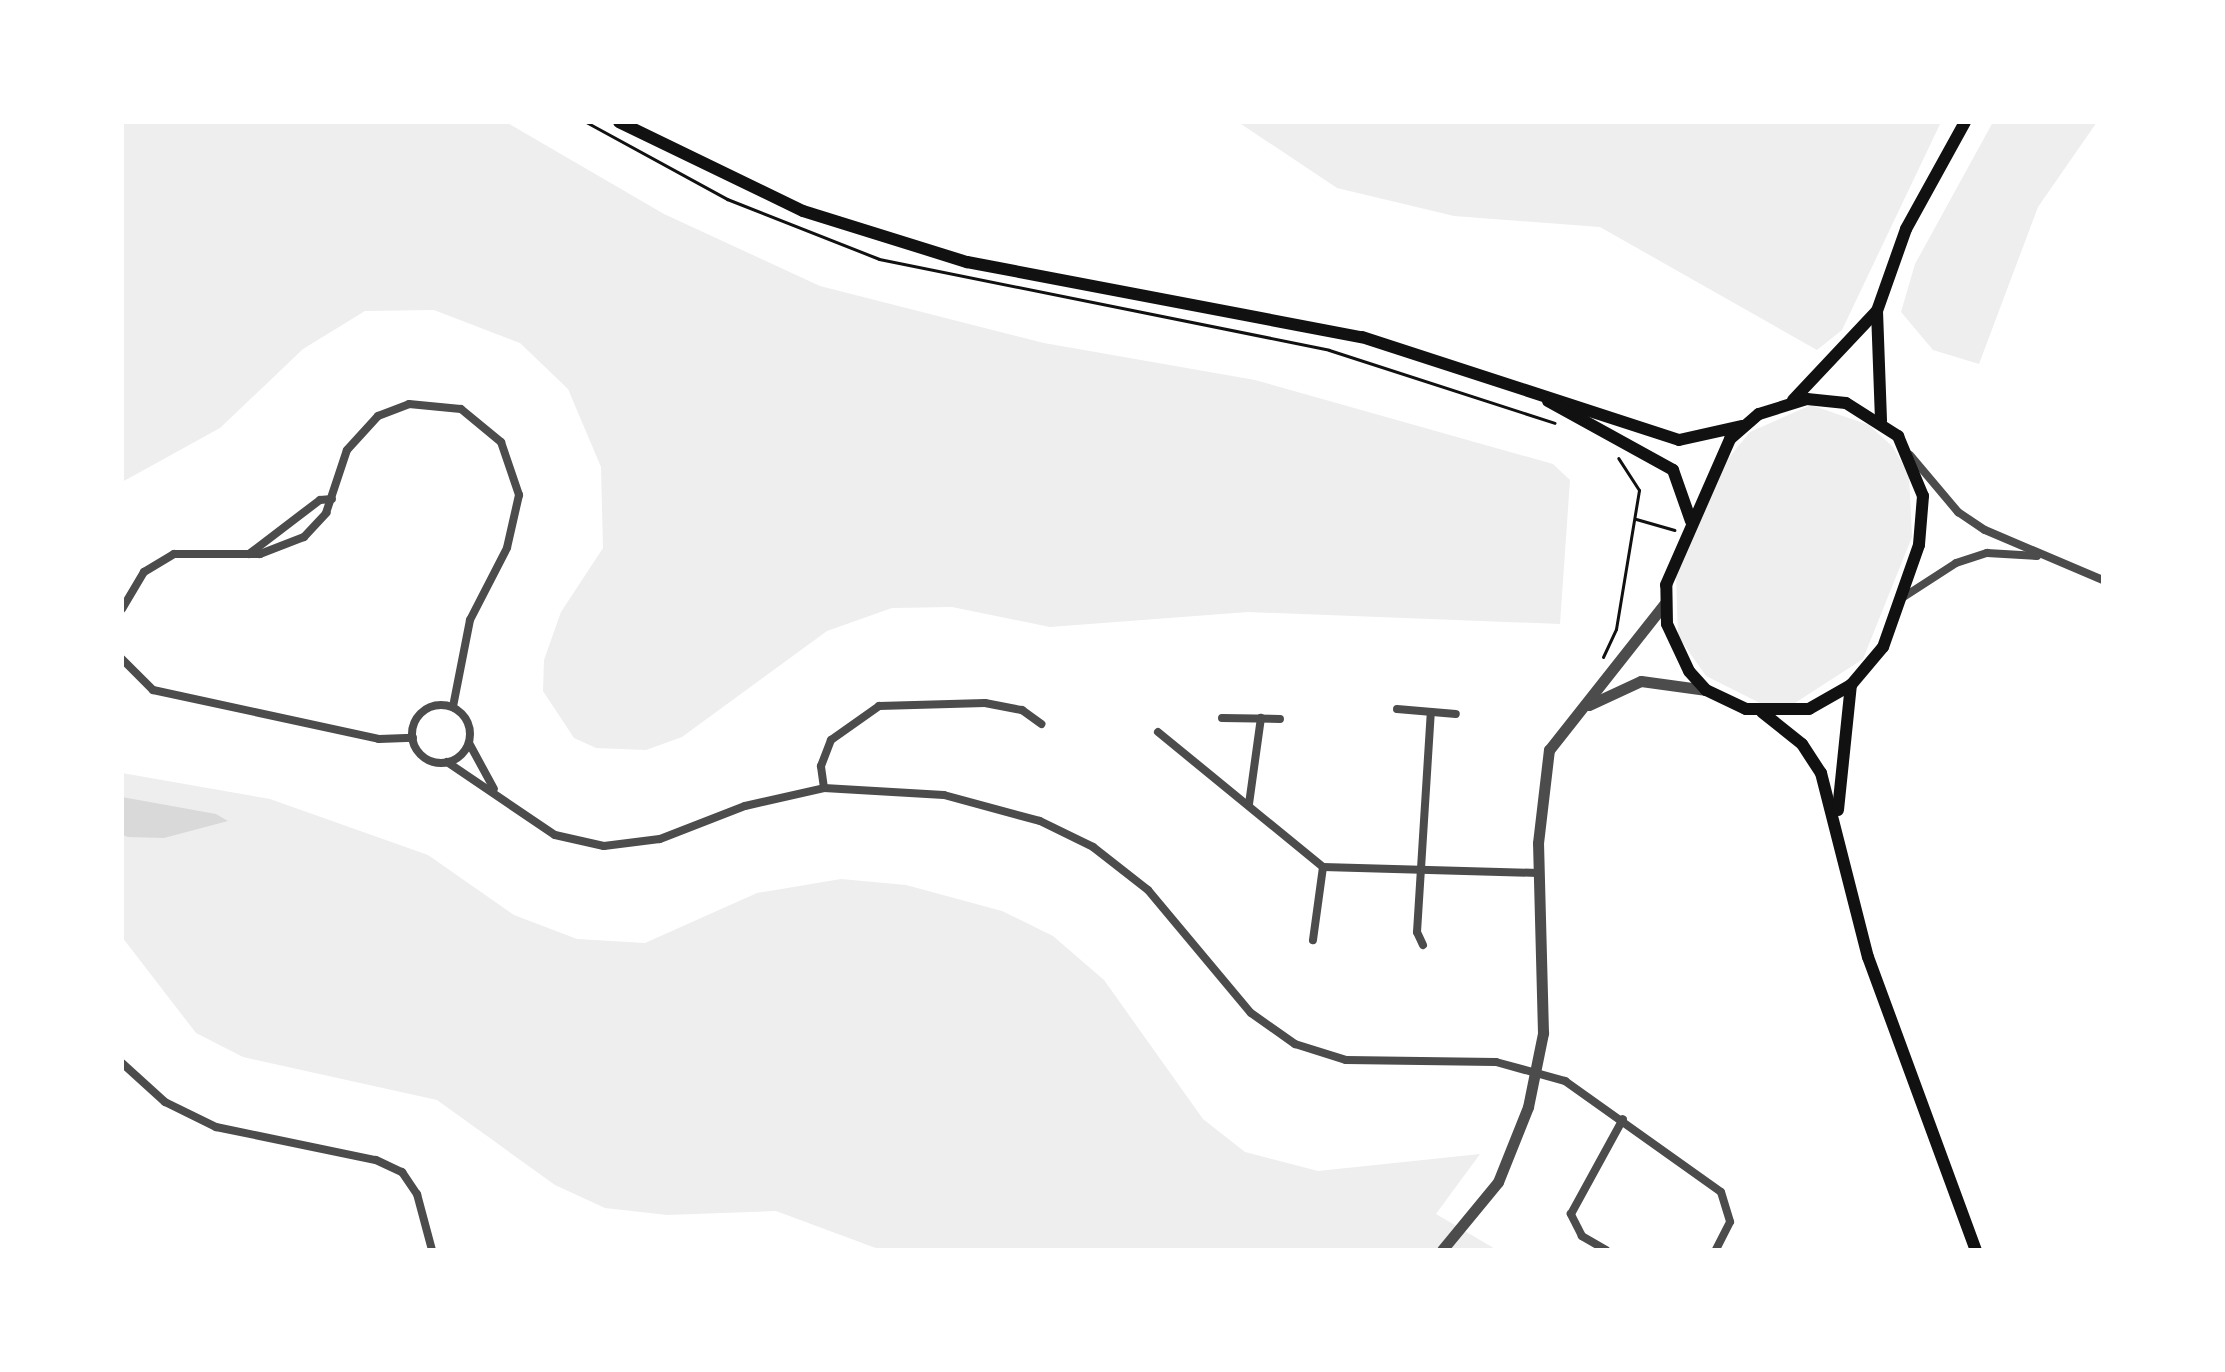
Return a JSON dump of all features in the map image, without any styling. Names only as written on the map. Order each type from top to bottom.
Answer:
[{"type":"main road","points":[[619,122],[723,177],[888,240],[1362,337],[1679,440],[1742,426],[1790,402],[1877,311]]},
{"type":"main road","points":[[1881,421],[1877,311],[1906,229],[1965,122]]},
{"type":"main road","points":[[1521,387],[1673,470],[1691,521]]},
{"type":"main road","points":[[1761,711],[1809,709],[1851,685],[1883,647],[1902,598],[1923,519],[1910,455],[1881,421],[1846,403],[1790,402]]},
{"type":"main road","points":[[1742,426],[1719,455],[1686,534],[1666,602],[1676,651],[1706,690],[1761,711],[1802,744],[1821,773],[1838,821],[1868,957],[1976,1250]]},
{"type":"main road","points":[[1838,821],[1837,764],[1851,685]]},
{"type":"street","points":[[122,609],[144,572],[174,554],[277,552],[304,537],[332,499],[354,438],[409,404],[461,409],[490,428],[510,457],[518,512],[470,620],[453,707]]},
{"type":"street","points":[[1910,455],[1958,512],[2041,557],[2103,580]]},
{"type":"street","points":[[249,554],[320,500],[332,499]]},
{"type":"street","points":[[1902,598],[1966,560],[2041,557]]},
{"type":"street","points":[[1442,1250],[1498,1182],[1520,1137],[1536,1069],[1544,1012],[1538,873],[1549,750],[1577,711],[1608,680],[1666,602]]},
{"type":"street","points":[[122,659],[153,690],[379,739],[413,738]]},
{"type":"street","points":[[1577,711],[1641,681],[1706,690]]},
{"type":"street","points":[[824,788],[821,766],[831,740],[879,706],[985,703],[1022,710],[1041,724]]},
{"type":"street","points":[[413,738],[424,711],[453,707]]},
{"type":"street","points":[[453,707],[468,722],[469,743],[497,794]]},
{"type":"street","points":[[1397,709],[1456,714]]},
{"type":"street","points":[[1423,945],[1421,869],[1431,712]]},
{"type":"street","points":[[1222,718],[1280,719]]},
{"type":"street","points":[[1249,804],[1261,718]]},
{"type":"street","points":[[1158,732],[1323,867],[1538,873]]},
{"type":"street","points":[[413,738],[429,760],[447,762],[555,835],[631,846],[824,788],[956,797],[1066,833],[1148,890],[1264,1025],[1313,1053],[1536,1069],[1623,1119],[1721,1192],[1730,1222],[1716,1250]]},
{"type":"street","points":[[447,762],[469,743]]},
{"type":"street","points":[[1313,940],[1323,867]]},
{"type":"street","points":[[122,1063],[165,1102],[216,1127],[376,1160],[402,1172],[417,1194],[432,1250]]},
{"type":"street","points":[[1606,1250],[1576,1230],[1571,1214],[1623,1119]]},
{"type":"path","points":[[586,122],[727,199],[879,259],[1329,350],[1567,429]]},
{"type":"path","points":[[1608,680],[1601,660],[1616,629],[1636,519],[1635,474],[1614,454]]},
{"type":"path","points":[[1636,519],[1686,534]]},
{"type":"shaded area","points":[[122,122],[506,122],[664,214],[820,286],[1044,343],[1255,380],[1553,464],[1570,480],[1560,624],[1248,612],[1050,627],[952,607],[892,608],[827,631],[682,737],[646,750],[596,748],[574,738],[543,691],[544,660],[561,612],[603,548],[601,467],[568,389],[520,343],[434,310],[365,311],[303,349],[220,428],[122,482]]},
{"type":"shaded area","points":[[1238,122],[1941,122],[1842,330],[1817,350],[1600,227],[1454,216],[1337,188]]},
{"type":"shaded area","points":[[1993,122],[2097,122],[2038,207],[1979,364],[1933,350],[1901,312],[1915,264]]},
{"type":"shaded area","points":[[1811,405],[1869,425],[1893,447],[1909,475],[1912,537],[1863,659],[1795,703],[1760,703],[1706,676],[1678,636],[1676,575],[1727,460],[1750,432]]},
{"type":"shaded area","points":[[122,773],[270,799],[428,855],[514,915],[577,939],[645,943],[757,893],[841,879],[906,885],[1002,911],[1053,936],[1104,980],[1203,1119],[1245,1152],[1318,1171],[1480,1154],[1436,1214],[1497,1250],[881,1250],[776,1211],[667,1215],[605,1208],[555,1185],[437,1100],[243,1057],[196,1033],[122,937]]},
{"type":"shaded area","points":[[122,797],[216,814],[228,821],[164,838],[128,837],[122,835]]}]
